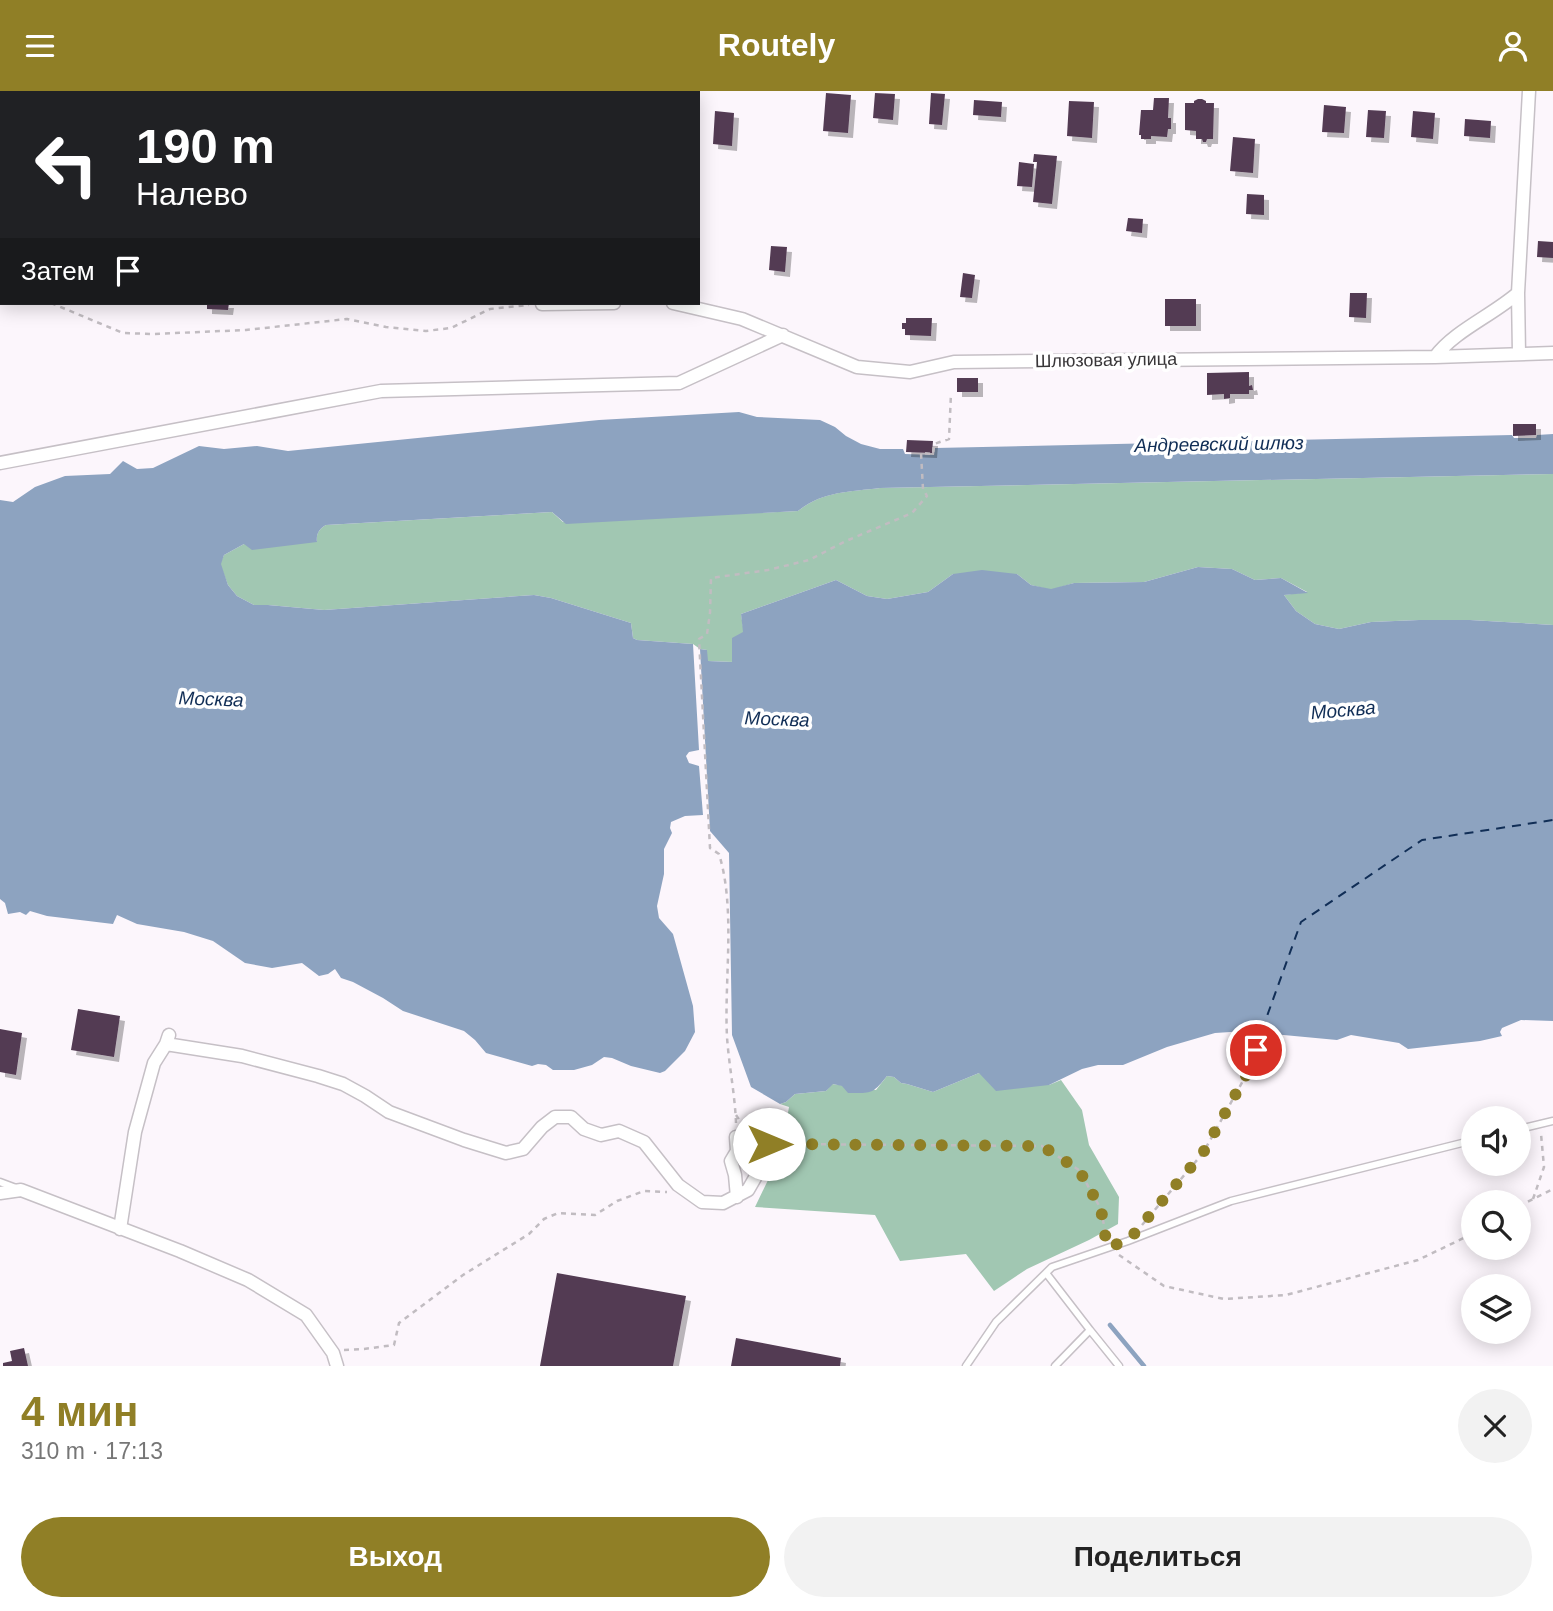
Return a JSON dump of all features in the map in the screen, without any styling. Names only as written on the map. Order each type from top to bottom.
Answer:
[{"type":"street","points":[[1518,354],[1518,293],[1529,91]]},
{"type":"street","points":[[1435,357],[1444,345],[1504,306],[1518,293]]},
{"type":"street","name":"Шлюзовая улица","points":[[682,305],[742,319],[856,367],[910,372],[954,362],[1435,357],[1553,353]]},
{"type":"street","points":[[0,463],[381,391],[679,383],[783,335]]},
{"type":"street","points":[[120,1229],[135,1132],[154,1063],[168,1040],[243,1056],[343,1084],[389,1112],[506,1153],[523,1149],[555,1117],[572,1117],[584,1129],[601,1135],[619,1131],[644,1142],[678,1185],[702,1202],[723,1203],[737,1197],[748,1190],[763,1164],[754,1137],[737,1151],[731,1161],[737,1197]]},
{"type":"street","points":[[0,1193],[22,1190],[248,1280],[306,1315],[333,1353],[337,1366]]},
{"type":"lane","points":[[1531,1126],[1553,1121]]},
{"type":"lane","points":[[966,1366],[996,1322],[1052,1268],[1231,1201],[1461,1143]]},
{"type":"lane","points":[[0,1182],[22,1190]]},
{"type":"lane","points":[[1046,1273],[1119,1366]]},
{"type":"lane","points":[[1055,1366],[1090,1330]]},
{"type":"path","points":[[56,305],[123,333],[153,334],[246,330],[347,319],[426,331],[451,328],[490,309],[531,305]]},
{"type":"path","points":[[951,393],[948,439],[934,444],[933,454],[921,453],[923,489],[927,496],[912,513],[809,560],[768,570],[711,578],[707,634],[699,639],[710,848],[719,854],[724,872],[727,1037],[736,1115],[754,1137],[1042,1146],[1079,1170],[1101,1209],[1107,1247],[1164,1286],[1224,1299],[1286,1296],[1418,1260],[1461,1239]]},
{"type":"path","points":[[1128,1241],[1203,1153],[1249,1070],[1262,1030]]},
{"type":"path","points":[[736,1115],[754,1137]]},
{"type":"path","points":[[1532,1199],[1544,1167],[1540,1124]]},
{"type":"path","points":[[333,1353],[394,1345],[399,1323],[463,1275],[529,1234],[544,1219],[558,1213],[595,1215],[617,1201],[644,1191],[670,1192],[678,1185]]},
{"type":"path","points":[[1532,1199],[1553,1189]]},
{"type":"green space","points":[[1553,474],[1553,625],[1419,620],[1371,622],[1339,629],[1315,624],[1296,611],[1284,595],[1307,592],[1281,578],[1255,580],[1232,569],[1198,567],[1144,582],[1074,583],[1051,590],[1031,585],[1017,574],[953,574],[928,592],[887,599],[867,596],[836,580],[741,614],[744,633],[733,662],[707,661],[707,650],[693,644],[637,640],[633,638],[631,623],[534,595],[324,610],[254,605],[237,596],[228,585],[220,564],[224,555],[244,544],[317,541],[318,532],[326,525],[552,512],[563,522],[798,511],[827,496],[880,488]]},
{"type":"green space","points":[[979,1073],[1049,1085],[1061,1080],[1082,1110],[1089,1145],[1119,1197],[1118,1224],[1027,1269],[994,1291],[966,1254],[900,1261],[875,1215],[755,1207],[781,1153],[789,1107],[780,1104],[795,1094],[826,1091],[832,1084],[876,1090],[887,1076],[933,1092]]},
{"type":"water","points":[[739,412],[757,417],[820,420],[861,444],[880,449],[903,449],[905,454],[934,455],[935,448],[1512,435],[1514,438],[1536,438],[1537,435],[1553,434],[1553,474],[880,488],[827,496],[798,511],[566,524],[552,512],[326,525],[318,532],[317,542],[252,550],[244,544],[224,555],[221,564],[228,585],[237,596],[254,605],[324,610],[534,595],[631,623],[633,638],[637,640],[693,644],[699,750],[689,752],[686,756],[689,763],[699,766],[703,815],[685,816],[671,822],[672,833],[664,849],[664,874],[657,906],[659,918],[673,934],[693,1006],[695,1032],[685,1051],[660,1073],[604,1057],[592,1065],[574,1070],[553,1070],[546,1065],[532,1066],[486,1053],[464,1031],[403,1011],[353,982],[341,978],[335,969],[319,976],[302,963],[272,968],[245,963],[213,941],[184,932],[137,924],[117,915],[113,924],[47,916],[30,911],[26,915],[20,912],[8,914],[5,903],[0,899],[0,500],[13,502],[35,487],[65,476],[110,474],[123,461],[137,469],[153,468],[199,446],[224,449],[257,446],[288,451],[599,420]]},
{"type":"water","name":"Москва","points":[[1198,567],[1232,569],[1255,580],[1281,578],[1308,593],[1284,595],[1296,611],[1315,624],[1339,629],[1371,622],[1419,620],[1553,625],[1553,1021],[1521,1020],[1502,1028],[1502,1036],[1408,1049],[1399,1043],[1351,1035],[1337,1040],[1273,1034],[1262,1030],[1215,1033],[1167,1047],[1123,1065],[1098,1065],[1082,1069],[1049,1085],[996,1091],[979,1073],[933,1092],[887,1076],[870,1092],[848,1093],[842,1086],[833,1084],[826,1091],[795,1094],[780,1104],[751,1087],[732,1035],[729,853],[710,831],[700,649],[707,650],[708,661],[732,662],[732,638],[743,632],[741,614],[836,580],[867,596],[887,599],[928,592],[953,574],[982,570],[1017,574],[1031,585],[1051,589],[1074,583],[1144,582]]},
{"type":"building","points":[[826,93],[851,95],[848,133],[823,131]]},
{"type":"building","points":[[875,93],[895,94],[893,120],[873,118]]},
{"type":"building","points":[[931,93],[945,94],[942,125],[929,124]]},
{"type":"building","points":[[1154,98],[1169,98],[1168,118],[1171,118],[1171,129],[1168,129],[1167,137],[1151,136],[1151,139],[1141,139],[1141,110],[1153,110]]},
{"type":"building","points":[[1198,99],[1214,103],[1213,139],[1207,139],[1206,142],[1196,139],[1196,131],[1185,130],[1185,103],[1194,103]]},
{"type":"building","points":[[974,100],[1002,102],[1001,117],[973,115]]},
{"type":"building","points":[[1069,101],[1094,102],[1092,138],[1067,136]]},
{"type":"building","points":[[1324,105],[1346,107],[1344,133],[1322,132]]},
{"type":"building","points":[[1368,110],[1386,111],[1384,138],[1366,137]]},
{"type":"building","points":[[715,111],[734,113],[732,146],[713,144]]},
{"type":"building","points":[[1413,111],[1435,113],[1433,139],[1411,137]]},
{"type":"building","points":[[1465,119],[1491,121],[1490,138],[1464,136]]},
{"type":"building","points":[[1233,137],[1255,139],[1253,173],[1230,171]]},
{"type":"building","points":[[1034,154],[1057,156],[1052,204],[1033,202],[1037,162],[1033,162]]},
{"type":"building","points":[[1019,162],[1034,164],[1032,187],[1017,186]]},
{"type":"building","points":[[1247,194],[1264,195],[1264,215],[1246,214]]},
{"type":"building","points":[[1128,218],[1143,219],[1142,233],[1126,231]]},
{"type":"building","points":[[1538,241],[1553,242],[1553,258],[1537,257]]},
{"type":"building","points":[[771,246],[787,247],[785,272],[769,270]]},
{"type":"building","points":[[963,273],[975,275],[972,298],[960,297]]},
{"type":"building","points":[[1350,293],[1367,293],[1366,318],[1349,317]]},
{"type":"building","points":[[1165,299],[1196,299],[1196,326],[1165,326]]},
{"type":"building","points":[[207,305],[229,305],[228,310],[207,309]]},
{"type":"building","points":[[906,318],[932,318],[931,336],[905,335],[902,323],[906,323]]},
{"type":"building","points":[[1249,372],[1249,386],[1252,385],[1253,390],[1249,390],[1249,394],[1230,394],[1230,398],[1224,399],[1224,394],[1207,395],[1207,373]]},
{"type":"building","points":[[957,378],[978,378],[978,392],[957,392]]},
{"type":"building","points":[[1513,424],[1536,424],[1536,435],[1513,436]]},
{"type":"building","points":[[907,440],[933,441],[932,453],[906,452]]},
{"type":"building","points":[[78,1009],[120,1016],[114,1057],[71,1050]]},
{"type":"building","points":[[0,1029],[22,1033],[16,1075],[0,1072]]},
{"type":"building","points":[[557,1273],[686,1296],[673,1366],[540,1366]]},
{"type":"building","points":[[736,1338],[841,1358],[840,1366],[731,1366]]},
{"type":"building","points":[[24,1348],[28,1366],[3,1366],[3,1363],[12,1361],[10,1351]]},
{"type":"waterway","points":[[1110,1325],[1144,1366]]},
{"type":"ferry route","points":[[1262,1030],[1301,922],[1422,840],[1553,820]]},
{"type":"route","points":[[769,1144],[1042,1146],[1079,1170],[1101,1209],[1107,1247],[1128,1241],[1203,1153],[1249,1070],[1256,1050]]},
{"type":"water label","name":"Андреевский шлюз","points":[[1219,444]]}]
